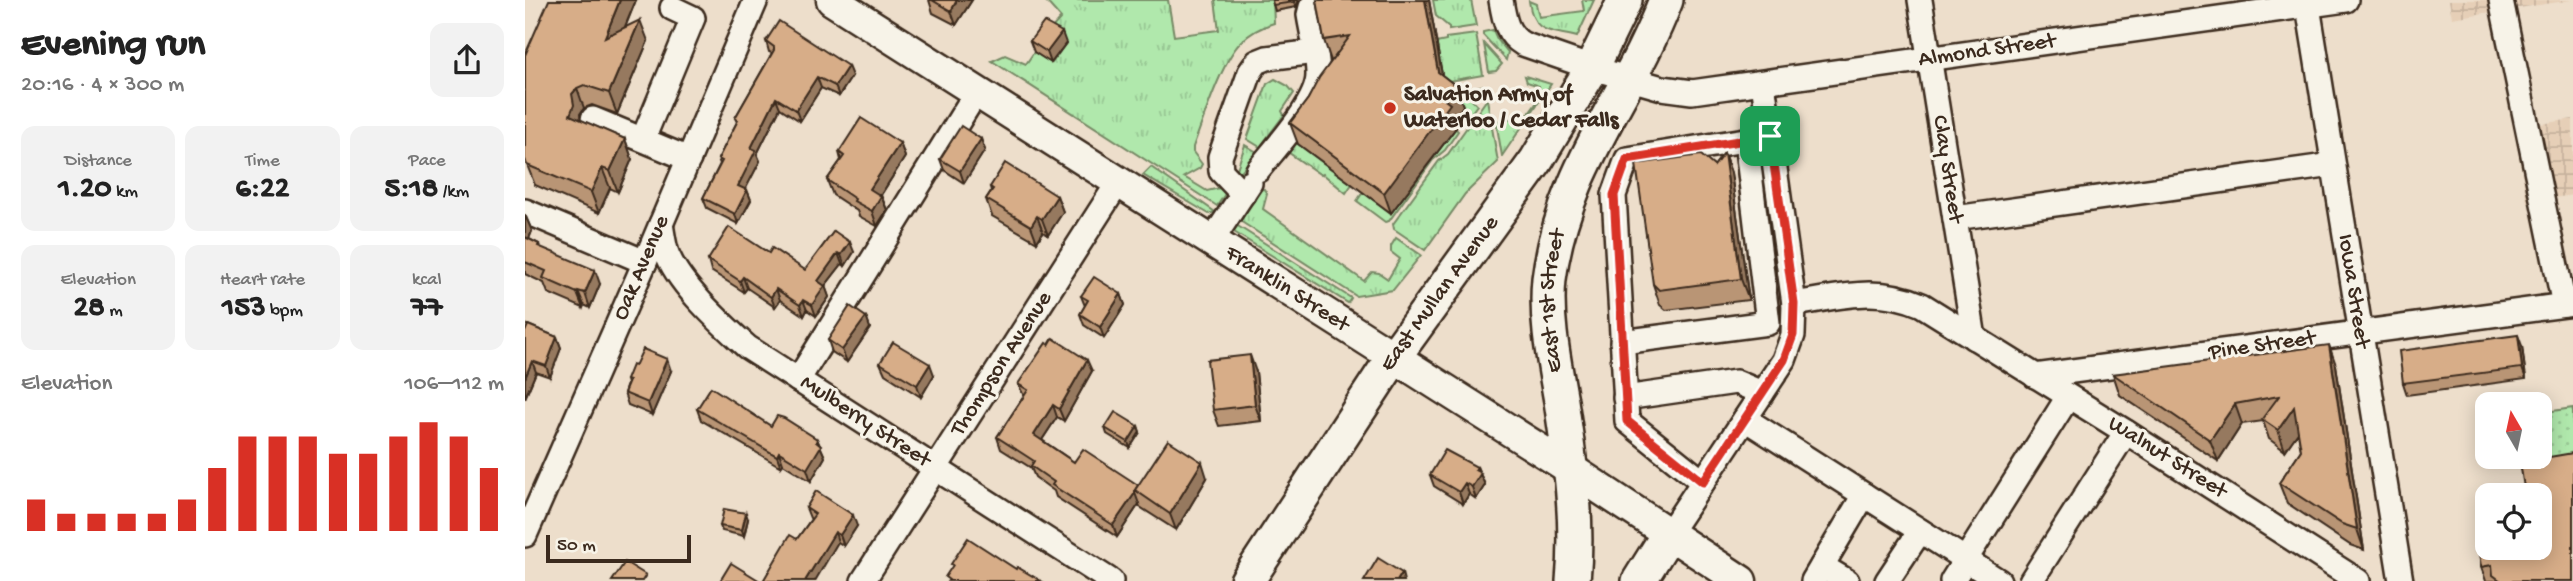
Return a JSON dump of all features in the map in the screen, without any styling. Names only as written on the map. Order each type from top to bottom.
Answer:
[{"type":"highway","name":"East Mullan Avenue","points":[[1247,581],[1393,358],[1537,161],[1592,68],[1625,0]]},
{"type":"highway","points":[[1630,78],[1666,0]]},
{"type":"highway","name":"East 1st Street","points":[[1573,581],[1575,523],[1572,470],[1555,366],[1549,311],[1549,281],[1561,219],[1570,192],[1606,117],[1630,78]]},
{"type":"highway","points":[[1639,581],[1669,533]]},
{"type":"main road","name":"Franklin Street","points":[[832,0],[1572,470],[1741,581]]},
{"type":"street","name":"Oak Avenue","points":[[525,535],[756,0]]},
{"type":"street","name":"Almond Street","points":[[1501,0],[1507,29],[1516,40],[1592,68],[1673,91],[1692,92],[1929,60],[2307,3],[2346,0]]},
{"type":"street","name":"Clay Street","points":[[1920,0],[1974,338]]},
{"type":"street","points":[[2501,0],[2568,305]]},
{"type":"street","name":"Iowa Street","points":[[2307,3],[2401,581]]},
{"type":"street","points":[[1211,242],[1243,194],[1263,174],[1316,89],[1318,76],[1309,16],[1311,7]]},
{"type":"street","points":[[643,139],[693,18],[673,8]]},
{"type":"street","points":[[1243,194],[1221,171],[1220,157],[1250,72],[1257,62],[1267,58],[1315,52]]},
{"type":"street","points":[[1669,533],[1790,347],[1794,312],[1763,83]]},
{"type":"street","points":[[798,380],[977,93]]},
{"type":"street","points":[[593,119],[689,159]]},
{"type":"street","points":[[1703,482],[1627,421],[1614,195],[1627,159],[1770,136]]},
{"type":"street","points":[[1745,140],[1768,323]]},
{"type":"street","points":[[1955,218],[2333,164]]},
{"type":"street","name":"Thompson Avenue","points":[[863,581],[1118,183]]},
{"type":"street","points":[[525,211],[645,262]]},
{"type":"street","name":"Mulberry Street","points":[[661,224],[668,256],[688,285],[716,318],[747,347],[1111,581]]},
{"type":"street","name":"Walnut Street","points":[[1622,342],[1768,323],[1794,312],[1861,294],[1892,294],[1922,305],[2358,581]]},
{"type":"street","name":"Pine Street","points":[[2035,376],[2568,305]]},
{"type":"street","points":[[1625,398],[1736,382],[1762,393]]},
{"type":"street","points":[[1951,581],[2068,397]]},
{"type":"street","points":[[1745,419],[1999,581]]},
{"type":"street","points":[[2031,581],[2126,432]]},
{"type":"street","points":[[1847,581],[1818,574],[1864,495]]},
{"type":"street","points":[[1887,581],[1920,531]]},
{"type":"shaded area","points":[[2449,0],[2572,0],[2452,18]]},
{"type":"shaded area","points":[[2573,119],[2573,195],[2527,202],[2515,128]]},
{"type":"green space","points":[[1045,0],[1168,0],[1174,36],[1219,30],[1215,0],[1273,0],[1274,23],[1244,39],[1227,62],[1193,147],[1193,152],[1202,164],[1184,177],[1207,191],[1224,187],[1225,194],[1217,206],[992,61],[1005,55],[1026,64],[1034,52],[1052,63],[1066,43],[1049,31],[1061,18]]},
{"type":"green space","points":[[1433,0],[1471,0],[1476,26],[1449,30],[1436,16]]},
{"type":"green space","points":[[1582,0],[1594,0],[1577,37],[1544,29],[1534,20],[1529,1],[1536,4],[1539,17],[1584,11]]},
{"type":"green space","points":[[1493,30],[1508,52],[1506,60],[1483,35],[1483,32]]},
{"type":"green space","points":[[1476,34],[1483,75],[1443,82],[1436,43],[1446,41],[1446,38]]},
{"type":"green space","points":[[1484,44],[1502,64],[1496,71],[1489,72]]},
{"type":"green space","points":[[1525,76],[1551,84],[1502,156],[1496,121],[1527,116],[1540,98],[1539,86],[1527,82]]},
{"type":"green space","points":[[1275,79],[1294,93],[1282,111],[1284,115],[1260,147],[1247,139],[1267,84]]},
{"type":"green space","points":[[1481,86],[1472,100],[1477,105],[1463,124],[1454,118],[1445,93]]},
{"type":"green space","points":[[1487,99],[1498,162],[1465,194],[1425,250],[1394,229],[1393,224]]},
{"type":"green space","points":[[1455,128],[1458,131],[1445,150],[1433,160],[1389,221],[1385,222],[1357,201],[1363,192],[1391,213]]},
{"type":"green space","points":[[1294,141],[1352,184],[1346,193],[1323,174],[1282,148]]},
{"type":"green space","points":[[1245,145],[1257,152],[1239,174],[1236,172]]},
{"type":"green space","points":[[1151,167],[1215,212],[1209,214],[1143,175]]},
{"type":"green space","points":[[1264,189],[1267,194],[1263,209],[1364,281],[1372,272],[1388,279],[1400,259],[1391,252],[1396,238],[1421,255],[1393,290],[1356,296],[1237,219],[1258,190]]},
{"type":"green space","points":[[1233,223],[1351,298],[1348,303],[1234,232]]},
{"type":"green space","points":[[2573,408],[2573,471],[2523,479],[2522,469],[2552,469],[2552,411]]},
{"type":"building","points":[[549,0],[620,0],[605,37],[640,20],[609,93],[584,85],[572,94],[574,105],[570,115],[625,139],[610,171],[602,168],[591,192],[527,165],[525,159],[525,55]]},
{"type":"building","points":[[932,0],[957,0],[951,11]]},
{"type":"building","points":[[1272,0],[1295,0],[1273,5]]},
{"type":"building","name":"Salvation Army of Waterloo / Cedar Falls","points":[[1317,0],[1425,0],[1438,72],[1456,86],[1445,100],[1450,104],[1384,193],[1290,123],[1350,36],[1324,40]]},
{"type":"building","points":[[779,21],[848,66],[835,86],[817,77],[796,110],[776,98],[751,148],[756,150],[738,186],[747,190],[735,214],[703,198],[722,161],[718,159],[738,120],[735,118],[774,50],[766,41]]},
{"type":"building","points":[[1044,22],[1062,32],[1047,52],[1030,41]]},
{"type":"building","points":[[861,118],[900,143],[870,189],[881,196],[872,211],[827,180],[844,156],[839,152]]},
{"type":"building","points":[[961,126],[981,139],[960,171],[940,159]]},
{"type":"building","points":[[1724,153],[1741,279],[1659,290],[1653,284],[1636,164],[1701,155],[1714,166]]},
{"type":"building","points":[[1005,163],[1057,196],[1042,219],[1037,216],[1031,226],[986,199]]},
{"type":"building","points":[[729,227],[769,253],[772,248],[805,270],[834,231],[850,242],[841,255],[838,253],[818,281],[825,286],[812,305],[803,300],[800,305],[776,289],[771,297],[743,277],[740,281],[708,260]]},
{"type":"building","points":[[525,237],[539,244],[538,246],[595,270],[585,293],[577,293],[543,278],[546,271],[525,262]]},
{"type":"building","points":[[1094,277],[1121,294],[1100,327],[1080,314],[1088,300],[1081,296]]},
{"type":"building","points":[[850,306],[866,317],[842,350],[828,340]]},
{"type":"building","points":[[528,325],[557,337],[546,366],[532,361],[525,378],[525,332]]},
{"type":"building","points":[[2518,335],[2522,368],[2403,383],[2399,351]]},
{"type":"building","points":[[1053,338],[1087,360],[1059,409],[1053,405],[1034,435],[1074,462],[1083,449],[1138,485],[1113,525],[1052,485],[1054,482],[1031,466],[1034,461],[997,437],[1028,390],[1018,384],[1046,343],[1049,345]]},
{"type":"building","points":[[893,342],[930,364],[917,385],[880,363]]},
{"type":"building","points":[[2329,345],[2357,529],[2342,524],[2279,483],[2301,450],[2294,407],[2278,430],[2262,419],[2279,396],[2235,404],[2210,440],[2113,374]]},
{"type":"building","points":[[643,349],[667,359],[648,403],[624,393],[632,365],[635,366]]},
{"type":"building","points":[[1250,355],[1255,405],[1213,410],[1207,360]]},
{"type":"building","points":[[711,387],[771,426],[777,416],[817,439],[816,442],[821,446],[807,469],[779,452],[777,456],[697,409]]},
{"type":"building","points":[[1115,412],[1138,426],[1128,442],[1105,428]]},
{"type":"building","points":[[1168,440],[1202,462],[1170,514],[1135,490]]},
{"type":"building","points":[[1445,450],[1477,467],[1475,470],[1481,473],[1472,487],[1465,483],[1459,492],[1430,475]]},
{"type":"building","points":[[2573,453],[2573,581],[2501,581],[2493,575],[2492,565],[2481,567],[2480,560],[2552,560],[2552,483],[2523,483],[2521,469],[2552,469],[2552,457]]},
{"type":"building","points":[[816,491],[853,515],[840,535],[835,532],[805,581],[763,581],[790,535],[797,539],[815,514],[806,508]]},
{"type":"building","points":[[724,509],[746,513],[742,530],[720,526]]},
{"type":"building","points":[[968,538],[1016,569],[1017,567],[1041,581],[948,581],[945,577],[953,565],[951,564]]},
{"type":"building","points":[[1378,558],[1402,573],[1397,581],[1364,581]]},
{"type":"building","points":[[625,562],[646,575],[642,581],[612,581]]},
{"type":"building","points":[[731,563],[760,581],[720,581]]},
{"type":"place","name":"Salvation Army of Waterloo / Cedar Falls","points":[[1390,108]]},
{"type":"route","points":[[1770,136],[1794,304],[1793,335],[1784,360],[1703,482],[1627,421],[1614,195],[1627,159],[1770,136]]}]
